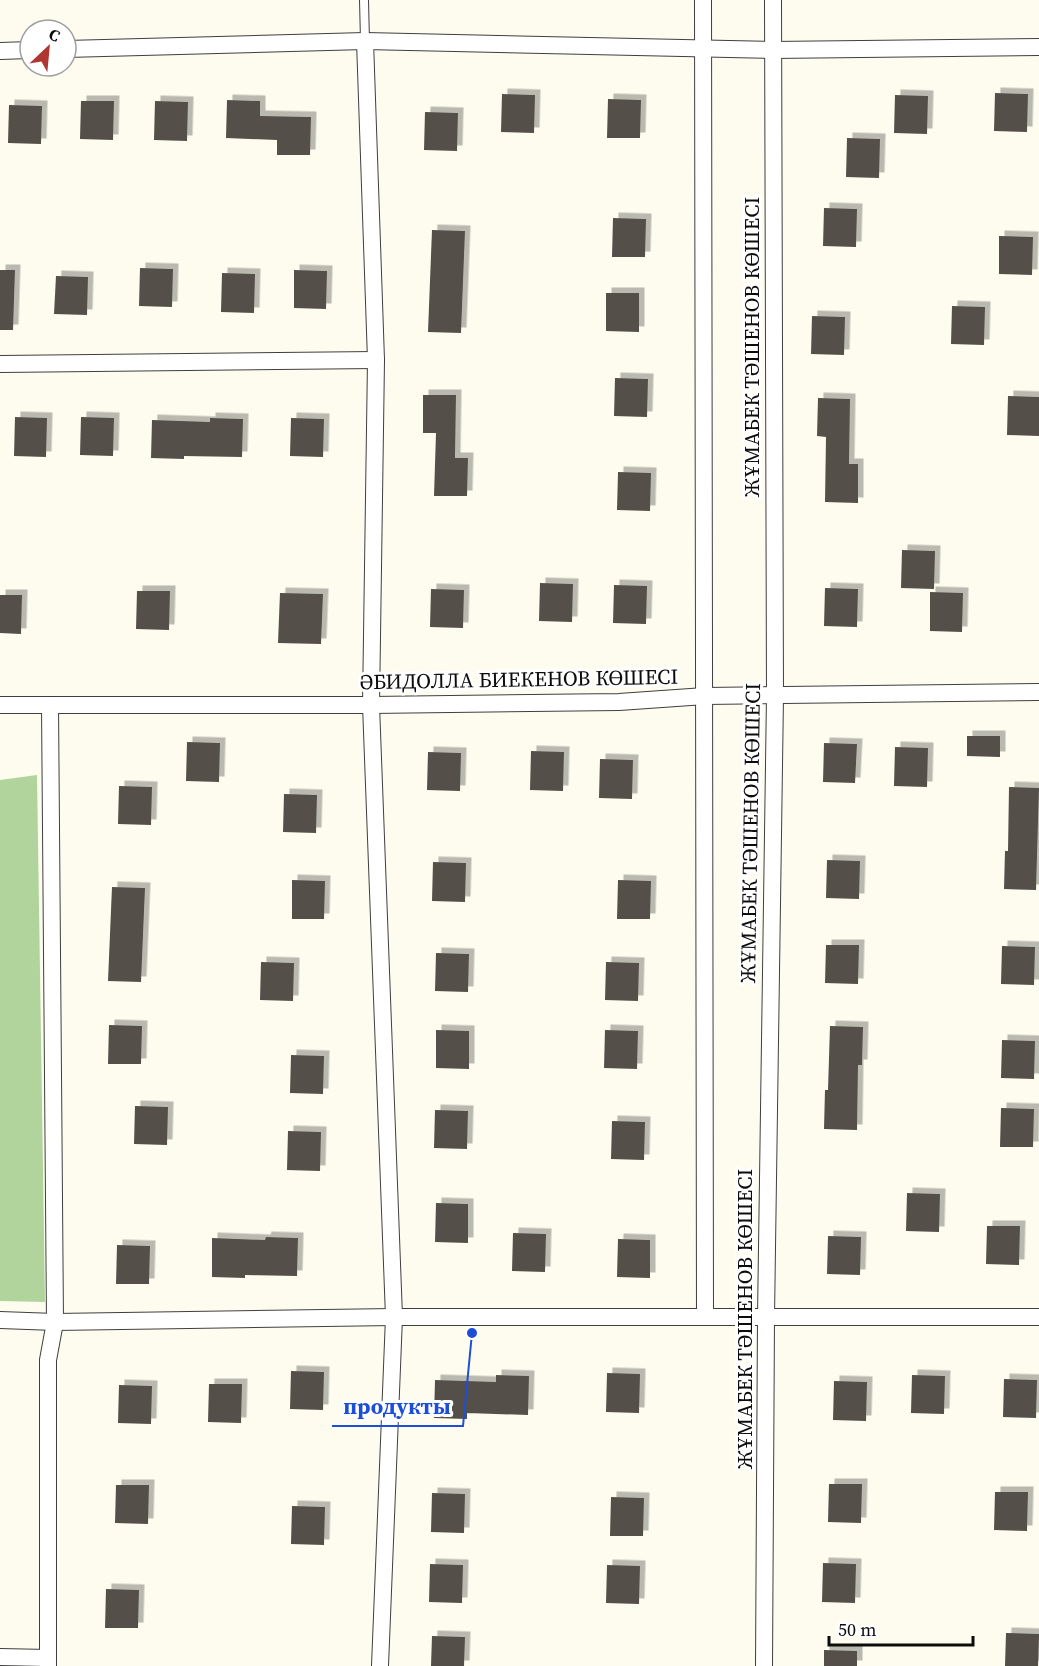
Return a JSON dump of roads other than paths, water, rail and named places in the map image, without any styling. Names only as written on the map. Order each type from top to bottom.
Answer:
[{"type":"street","name":"ЖҰМАБЕК ТӘШЕНОВ КӨШЕСІ","points":[[703,0],[705,1317]]},
{"type":"street","name":"ЖҰМАБЕК ТӘШЕНОВ КӨШЕСІ","points":[[764,1666],[766,1317],[775,696],[773,0]]},
{"type":"street","points":[[365,41],[376,360],[371,705],[394,1317],[380,1666]]},
{"type":"street","points":[[78,49],[365,41],[772,50],[1039,47]]},
{"type":"street","points":[[0,51],[18,50]]},
{"type":"street","points":[[0,364],[376,360]]},
{"type":"street","name":"ӘБИДОЛЛА БИЕКЕНОВ КӨШЕСІ","points":[[0,705],[619,702],[705,696],[1039,692]]},
{"type":"street","points":[[0,1657],[48,1662],[48,1360],[55,1322],[50,705]]},
{"type":"street","points":[[0,1320],[55,1322],[394,1317],[1039,1317]]},
{"type":"lane","points":[[364,0],[365,41]]},
{"type":"place","name":"продукты","points":[[472,1333]]}]
